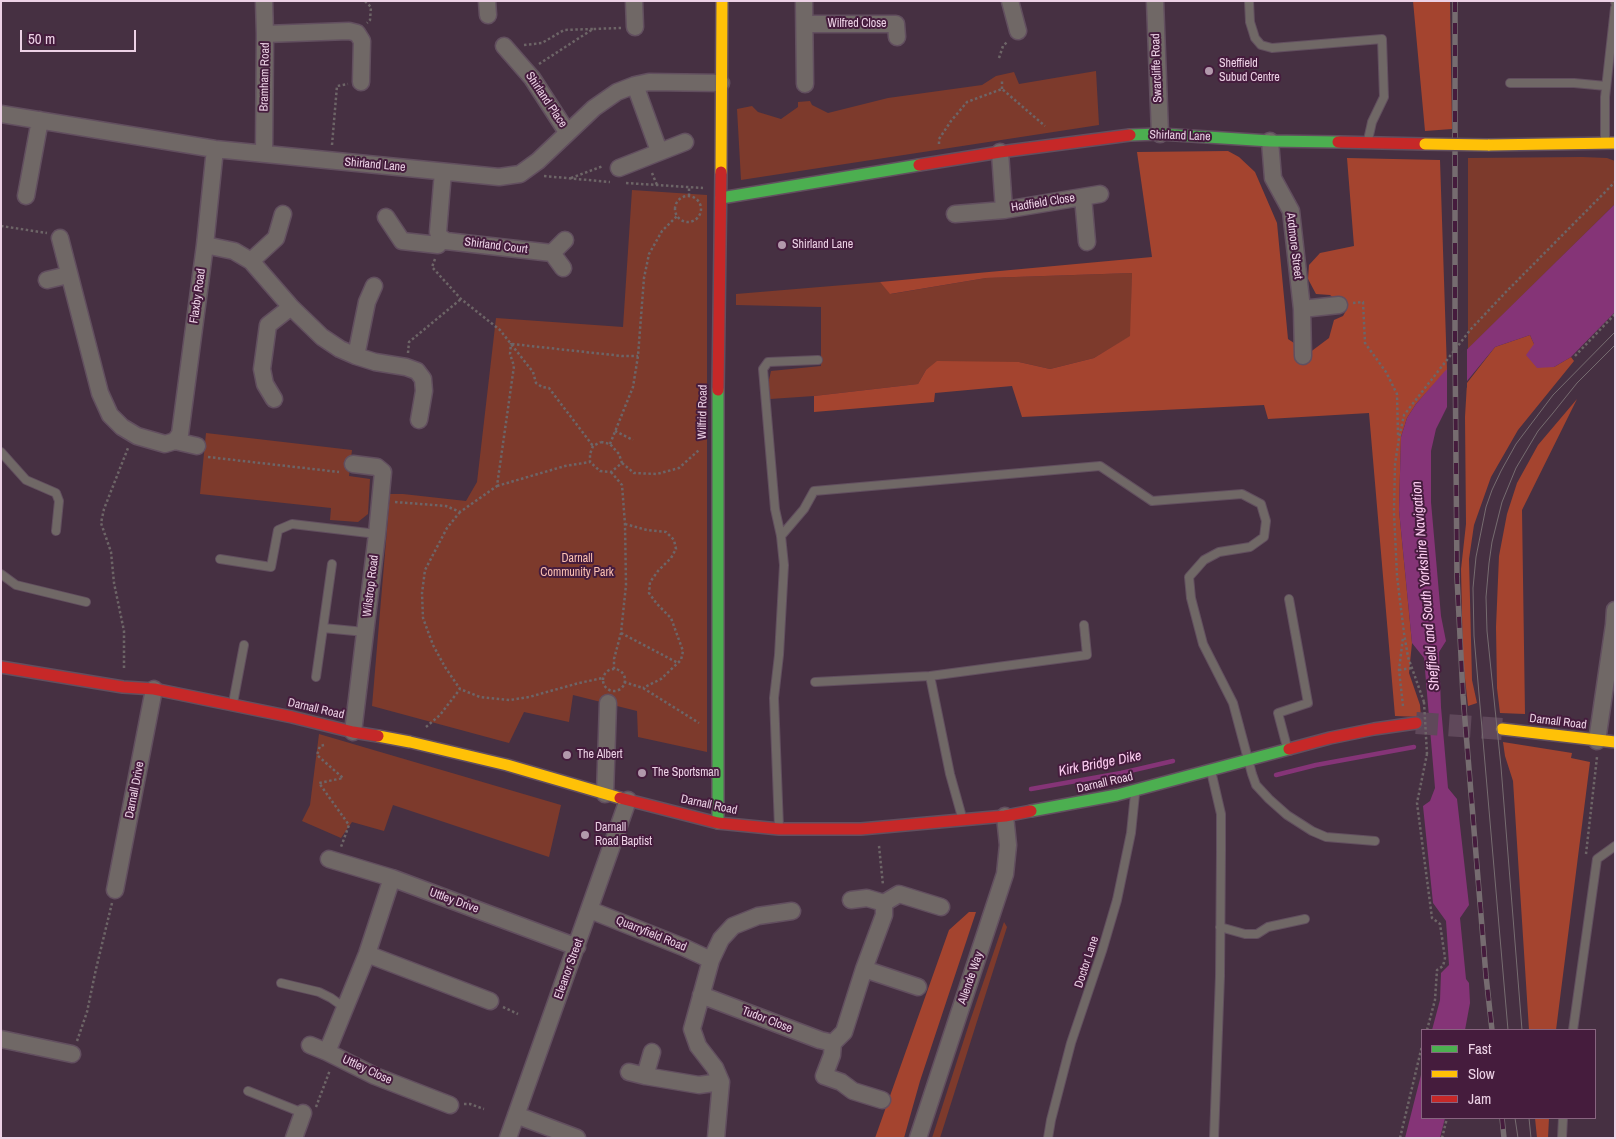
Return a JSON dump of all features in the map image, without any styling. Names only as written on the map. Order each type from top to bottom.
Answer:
[{"type":"street","name":"Bramham Road","points":[[264,1],[264,153]]},
{"type":"street","points":[[634,1],[635,27]]},
{"type":"street","name":"Wilfrid Road","points":[[718,823],[717,427],[722,1]]},
{"type":"street","points":[[804,1],[805,84]]},
{"type":"street","points":[[1010,1],[1018,31]]},
{"type":"street","name":"Swarcliffe Road","points":[[1155,1],[1160,134]]},
{"type":"street","name":"Wilfred Close","points":[[805,24],[896,24],[897,36]]},
{"type":"street","points":[[265,34],[349,31],[357,33],[362,41],[361,82]]},
{"type":"street","name":"Shirland Place","points":[[504,46],[532,78],[568,132]]},
{"type":"street","name":"Shirland Lane","points":[[1,114],[215,150],[264,153],[499,177],[520,174],[538,161],[594,108],[617,92],[634,85],[649,82],[721,83]]},
{"type":"street","points":[[634,85],[659,151]]},
{"type":"street","points":[[26,196],[40,120]]},
{"type":"street","name":"Shirland Lane","points":[[721,198],[1000,152],[1124,135],[1160,134],[1270,141],[1425,144],[1610,143]]},
{"type":"street","name":"Ardmore Street","points":[[1270,141],[1273,178],[1291,211],[1302,309],[1303,356]]},
{"type":"street","points":[[619,168],[684,142]]},
{"type":"street","name":"Flaxby Road","points":[[175,441],[180,434],[205,245],[215,150]]},
{"type":"street","name":"Hadfield Close","points":[[1000,152],[1004,210]]},
{"type":"street","points":[[438,247],[443,172]]},
{"type":"street","name":"Hadfield Close","points":[[955,214],[1004,210],[1100,194]]},
{"type":"street","name":"Hadfield Close","points":[[1083,197],[1087,242]]},
{"type":"street","points":[[251,261],[276,238],[283,214]]},
{"type":"street","name":"Shirland Court","points":[[386,217],[402,241],[438,247],[446,240],[552,253]]},
{"type":"street","points":[[60,238],[100,393],[110,415],[122,427],[133,434],[154,442],[165,444],[175,441],[196,446]]},
{"type":"street","points":[[563,268],[552,253],[565,240]]},
{"type":"street","points":[[205,245],[234,252],[251,261],[291,307],[322,337],[340,348],[375,362],[406,367],[417,371],[423,379],[424,391],[419,420]]},
{"type":"street","points":[[47,280],[68,275]]},
{"type":"street","points":[[356,356],[367,302],[374,286]]},
{"type":"street","points":[[1302,309],[1339,305]]},
{"type":"street","points":[[274,399],[265,384],[262,369],[268,325],[291,307]]},
{"type":"street","name":"Wilstrop Road","points":[[353,464],[377,467],[382,472],[377,534],[353,732]]},
{"type":"street","points":[[1608,742],[1615,610]]},
{"type":"street","name":"Darnall Road","points":[[1,667],[123,687],[154,689],[353,732],[410,742],[507,765],[606,794],[718,823],[779,829],[861,829],[1005,816],[1074,804],[1136,790],[1330,738],[1374,729],[1416,724]]},
{"type":"street","name":"Darnall Drive","points":[[115,890],[154,689]]},
{"type":"street","points":[[606,794],[608,703]]},
{"type":"street","name":"Darnall Road","points":[[1502,729],[1608,742]]},
{"type":"street","name":"Eleanor Street","points":[[508,1138],[628,800]]},
{"type":"street","name":"Allende Way","points":[[918,1138],[1005,874],[1008,845],[1005,816]]},
{"type":"street","name":"Uttley Drive","points":[[333,860],[392,878],[577,947]]},
{"type":"street","name":"Uttley Close","points":[[392,878],[331,1054],[375,1076],[450,1104]]},
{"type":"street","points":[[851,900],[867,898],[884,903],[899,894],[941,907]]},
{"type":"street","points":[[882,1100],[853,1091],[841,1082],[824,1076],[832,1055],[834,1043],[844,1032],[864,968],[884,915],[884,903]]},
{"type":"street","name":"Quarryfield Road","points":[[590,910],[711,960]]},
{"type":"street","points":[[716,1138],[721,1082],[715,1068],[698,1046],[692,1029],[711,960],[721,939],[733,926],[758,916],[792,910]]},
{"type":"street","points":[[367,954],[490,1000]]},
{"type":"street","points":[[864,968],[918,987]]},
{"type":"street","name":"Tudor Close","points":[[701,995],[820,1040],[834,1043]]},
{"type":"street","points":[[1,1039],[72,1054]]},
{"type":"street","points":[[310,1045],[331,1054]]},
{"type":"street","points":[[645,1076],[652,1052]]},
{"type":"street","points":[[628,1072],[699,1085],[721,1082]]},
{"type":"street","points":[[294,1138],[304,1114]]},
{"type":"street","points":[[516,1114],[577,1138]]},
{"type":"lane","points":[[1249,1],[1250,22],[1255,38],[1261,45],[1272,48],[1382,39],[1384,97],[1372,122],[1368,142]]},
{"type":"lane","points":[[1610,143],[1604,122],[1615,8]]},
{"type":"lane","points":[[1510,83],[1606,86]]},
{"type":"lane","points":[[779,829],[774,698],[779,655],[784,565],[781,536],[775,509],[763,369],[768,362],[818,360]]},
{"type":"lane","points":[[1,452],[26,480],[56,493],[59,500],[56,531]]},
{"type":"lane","points":[[781,536],[804,509],[814,491],[1100,466],[1152,501],[1242,494],[1261,504],[1266,520],[1264,537],[1250,547],[1219,552],[1204,560],[1190,577],[1191,598],[1203,644],[1233,703],[1247,759],[1256,785],[1268,799],[1287,815],[1312,831],[1326,837],[1375,841]]},
{"type":"lane","points":[[220,559],[271,567],[278,530],[292,524],[377,534]]},
{"type":"lane","points":[[316,677],[332,564]]},
{"type":"lane","points":[[1,574],[16,585],[86,602]]},
{"type":"lane","points":[[1288,749],[1278,713],[1308,703],[1289,599]]},
{"type":"lane","points":[[815,682],[930,676],[1087,655],[1084,625]]},
{"type":"lane","points":[[323,628],[365,632]]},
{"type":"lane","points":[[232,705],[244,645]]},
{"type":"lane","points":[[930,676],[950,774],[963,819]]},
{"type":"lane","points":[[1211,769],[1221,814],[1220,976],[1214,1138]]},
{"type":"lane","name":"Doctor Lane","points":[[1048,1138],[1050,1120],[1072,1043],[1117,900],[1131,833],[1136,790]]},
{"type":"lane","points":[[1573,1029],[1597,859],[1615,846]]},
{"type":"lane","points":[[1220,927],[1245,934],[1257,934],[1268,927],[1305,919]]},
{"type":"lane","points":[[281,983],[320,992],[332,998],[346,1009]]},
{"type":"lane","points":[[248,1091],[304,1114]]},
{"type":"lane","points":[[1562,1138],[1563,1119]]},
{"type":"path","points":[[357,33],[370,20],[371,7],[365,1]]},
{"type":"path","points":[[504,46],[542,43],[564,30],[635,27]]},
{"type":"path","points":[[532,78],[535,66],[593,30]]},
{"type":"path","points":[[1002,79],[1002,89],[1050,130],[1061,144]]},
{"type":"path","points":[[330,161],[337,86],[361,82]]},
{"type":"path","points":[[938,162],[939,139],[967,102],[1002,89]]},
{"type":"path","points":[[570,179],[617,161],[619,168]]},
{"type":"path","points":[[1426,1029],[1435,1000],[1437,970],[1443,966],[1445,958],[1440,924],[1432,918],[1417,803],[1427,754],[1424,702],[1408,657],[1397,576],[1394,512],[1395,464],[1404,415],[1472,329],[1615,182]]},
{"type":"path","points":[[689,187],[689,196]]},
{"type":"path","points":[[689,196],[696,199],[700,205],[700,213],[694,220],[684,222],[677,216],[675,211],[677,202],[680,199],[689,196]]},
{"type":"path","points":[[610,444],[633,388],[638,356],[644,278],[649,254],[662,231],[677,216]]},
{"type":"path","points":[[1,226],[53,234],[60,238]]},
{"type":"path","points":[[438,247],[432,267],[461,299],[500,330],[533,372],[536,383],[542,387],[549,388],[593,446]]},
{"type":"path","points":[[406,367],[409,342],[461,299]]},
{"type":"path","points":[[1339,305],[1363,302],[1365,343],[1386,372],[1397,394],[1399,438]]},
{"type":"path","points":[[1575,356],[1615,314]]},
{"type":"path","points":[[511,344],[622,356],[638,356]]},
{"type":"path","points":[[497,486],[514,366],[510,354],[511,344]]},
{"type":"path","points":[[622,463],[612,472],[600,471],[590,462],[593,446],[601,442],[610,444],[619,454],[622,463],[634,472],[657,474],[679,468],[696,453],[717,427]]},
{"type":"path","points":[[615,431],[633,440]]},
{"type":"path","points":[[123,687],[124,631],[114,583],[111,552],[102,523],[104,509],[133,434]]},
{"type":"path","points":[[196,446],[196,455],[351,474],[353,464]]},
{"type":"path","points":[[590,462],[565,466],[497,486],[460,512],[447,528],[425,570],[422,593],[423,618],[433,645],[445,668],[460,689],[480,696],[510,700],[530,697],[603,678],[607,672],[614,669]]},
{"type":"path","points":[[612,472],[622,485],[626,585],[621,633],[614,659],[614,669]]},
{"type":"path","points":[[380,499],[446,506],[460,512]]},
{"type":"path","points":[[625,524],[647,530],[666,532],[674,540],[676,549],[671,558],[650,582],[650,593],[657,604],[671,618],[683,651],[681,660],[661,679],[643,688]]},
{"type":"path","points":[[621,633],[678,663]]},
{"type":"path","points":[[1403,710],[1399,670],[1404,633]]},
{"type":"path","points":[[1399,670],[1412,668]]},
{"type":"path","points":[[603,678],[605,687],[609,690],[614,691],[621,688],[624,682],[622,674],[614,669]]},
{"type":"path","points":[[624,682],[643,688],[719,736]]},
{"type":"path","points":[[410,742],[440,715],[460,689]]},
{"type":"path","points":[[327,745],[320,746],[317,755],[343,778],[319,784],[349,825],[333,860]]},
{"type":"path","points":[[877,827],[884,903]]},
{"type":"path","points":[[72,1054],[87,1012],[115,890]]},
{"type":"path","points":[[1400,1138],[1421,1050]]},
{"type":"path","points":[[304,1114],[312,1118],[331,1054]]},
{"type":"path","points":[[450,1104],[470,1104],[484,1109]]},
{"type":"path","points":[[1442,1138],[1447,1119]]},
{"type":"green space","points":[[1096,71],[1099,125],[741,180],[737,109],[752,106],[758,112],[781,119],[798,107],[798,102],[810,101],[812,105],[828,113],[888,98],[982,85],[996,76],[1014,72],[1019,84]]},
{"type":"green space","points":[[1468,158],[1607,158],[1615,161],[1615,204],[1468,349]]},
{"type":"green space","name":"Darnall Community Park","points":[[632,190],[707,195],[707,752],[638,737],[637,711],[573,695],[569,722],[524,712],[509,743],[372,706],[390,494],[466,501],[477,482],[496,318],[623,327]]},
{"type":"green space","points":[[1132,273],[1131,336],[1094,358],[1050,369],[1019,362],[926,370],[918,384],[814,396],[770,399],[768,384],[771,371],[821,366],[821,307],[736,305],[736,294],[880,282],[891,294],[986,278]]},
{"type":"green space","points":[[206,433],[352,450],[349,476],[370,479],[368,514],[358,522],[330,520],[331,508],[200,494]]},
{"type":"green space","points":[[319,734],[561,805],[549,857],[393,805],[384,831],[352,822],[341,838],[302,821],[310,805]]},
{"type":"green space","points":[[1004,922],[1007,927],[940,1138],[932,1138],[970,1021]]},
{"type":"shaded area","points":[[1413,1],[1450,1],[1452,129],[1425,131]]},
{"type":"shaded area","points":[[1228,151],[1239,157],[1255,172],[1277,223],[1288,339],[1309,353],[1329,338],[1334,320],[1343,316],[1347,309],[1330,295],[1316,294],[1308,279],[1309,265],[1320,253],[1354,246],[1347,158],[1440,160],[1447,370],[1416,404],[1407,418],[1401,437],[1399,510],[1412,643],[1409,673],[1420,705],[1421,717],[1395,716],[1369,413],[1268,419],[1264,405],[1022,417],[1012,386],[935,393],[934,402],[814,412],[814,396],[918,384],[926,370],[937,361],[1019,362],[1050,369],[1094,358],[1130,336],[1132,273],[986,278],[890,294],[880,282],[1152,257],[1137,152]]},
{"type":"shaded area","points":[[1530,335],[1534,344],[1554,367],[1571,357],[1574,361],[1518,430],[1491,477],[1474,525],[1469,559],[1472,680],[1477,703],[1468,706],[1463,660],[1461,569],[1466,524],[1465,417],[1467,383],[1495,347]]},
{"type":"shaded area","points":[[1577,399],[1522,510],[1525,714],[1500,713],[1497,688],[1496,627],[1499,556],[1507,514],[1517,483],[1538,445]]},
{"type":"shaded area","points":[[1503,742],[1572,753],[1571,758],[1590,762],[1556,1029],[1529,1029],[1513,781],[1505,756]]},
{"type":"shaded area","points":[[969,912],[976,912],[920,1081],[904,1138],[875,1138],[949,930]]},
{"type":"shaded area","points":[[1535,1119],[1549,1119],[1548,1138],[1537,1138]]},
{"type":"water","name":"Sheffield and South Yorkshire Navigation","points":[[1615,204],[1615,312],[1571,357],[1554,367],[1537,368],[1526,355],[1534,344],[1530,335],[1495,347],[1449,403],[1436,429],[1431,451],[1431,502],[1441,616],[1446,641],[1439,652],[1441,707],[1448,788],[1457,799],[1469,905],[1460,918],[1470,1003],[1465,1029],[1432,1029],[1440,1000],[1441,973],[1449,965],[1446,921],[1433,903],[1423,806],[1430,801],[1435,788],[1424,658],[1412,643],[1399,510],[1401,437],[1407,418],[1416,404],[1444,372]]},
{"type":"water","points":[[1421,1075],[1421,1119],[1445,1119],[1440,1138],[1405,1138]]},
{"type":"pier","points":[[1467,347],[1467,387],[1451,405],[1447,414],[1447,366]]},
{"type":"waterway","name":"Kirk Bridge Dike","points":[[1276,775],[1316,765],[1414,747]]},
{"type":"waterway","name":"Kirk Bridge Dike","points":[[1031,789],[1121,773],[1173,761]]},
{"type":"tunnel","points":[[1416,723],[1502,729]]},
{"type":"tram line","points":[[1508,1029],[1474,636],[1473,588],[1476,557],[1486,507],[1492,490],[1516,444],[1553,395],[1615,332]]},
{"type":"tram line","points":[[1522,1029],[1501,767],[1487,631],[1486,597],[1489,563],[1502,502],[1516,468],[1538,431],[1577,383],[1615,345]]},
{"type":"tram line","points":[[1515,1119],[1518,1138]]},
{"type":"tram line","points":[[1529,1119],[1531,1138]]},
{"type":"railway","points":[[1455,1],[1457,577],[1463,696],[1492,1029]]},
{"type":"railway","points":[[1502,1119],[1504,1138]]},
{"type":"traffic: fast","points":[[1130,135],[1160,134],[1270,141],[1338,142]]},
{"type":"traffic: fast","points":[[721,198],[919,165]]},
{"type":"traffic: fast","points":[[718,390],[718,823]]},
{"type":"traffic: fast","points":[[1031,811],[1117,795],[1289,749]]},
{"type":"traffic: slow","points":[[721,172],[722,1]]},
{"type":"traffic: slow","points":[[1488,145],[1615,143]]},
{"type":"traffic: slow","points":[[1425,144],[1488,145]]},
{"type":"traffic: slow","points":[[1502,729],[1615,742]]},
{"type":"traffic: slow","points":[[378,736],[507,765],[620,798]]},
{"type":"traffic: jam","points":[[919,165],[1130,135]]},
{"type":"traffic: jam","points":[[1338,142],[1425,144]]},
{"type":"traffic: jam","points":[[718,390],[721,172]]},
{"type":"traffic: jam","points":[[1,667],[123,687],[154,689],[378,736]]},
{"type":"traffic: jam","points":[[1289,749],[1330,738],[1416,723]]},
{"type":"traffic: jam","points":[[620,798],[718,823],[779,829],[861,829],[1005,816],[1031,811]]},
{"type":"place","name":"Sheffield Subud Centre","points":[[1209,71]]},
{"type":"place","name":"Shirland Lane","points":[[782,245]]},
{"type":"place","name":"The Albert","points":[[567,755]]},
{"type":"place","name":"The Sportsman","points":[[642,773]]},
{"type":"place","name":"Darnall Road Baptist","points":[[585,835]]}]
